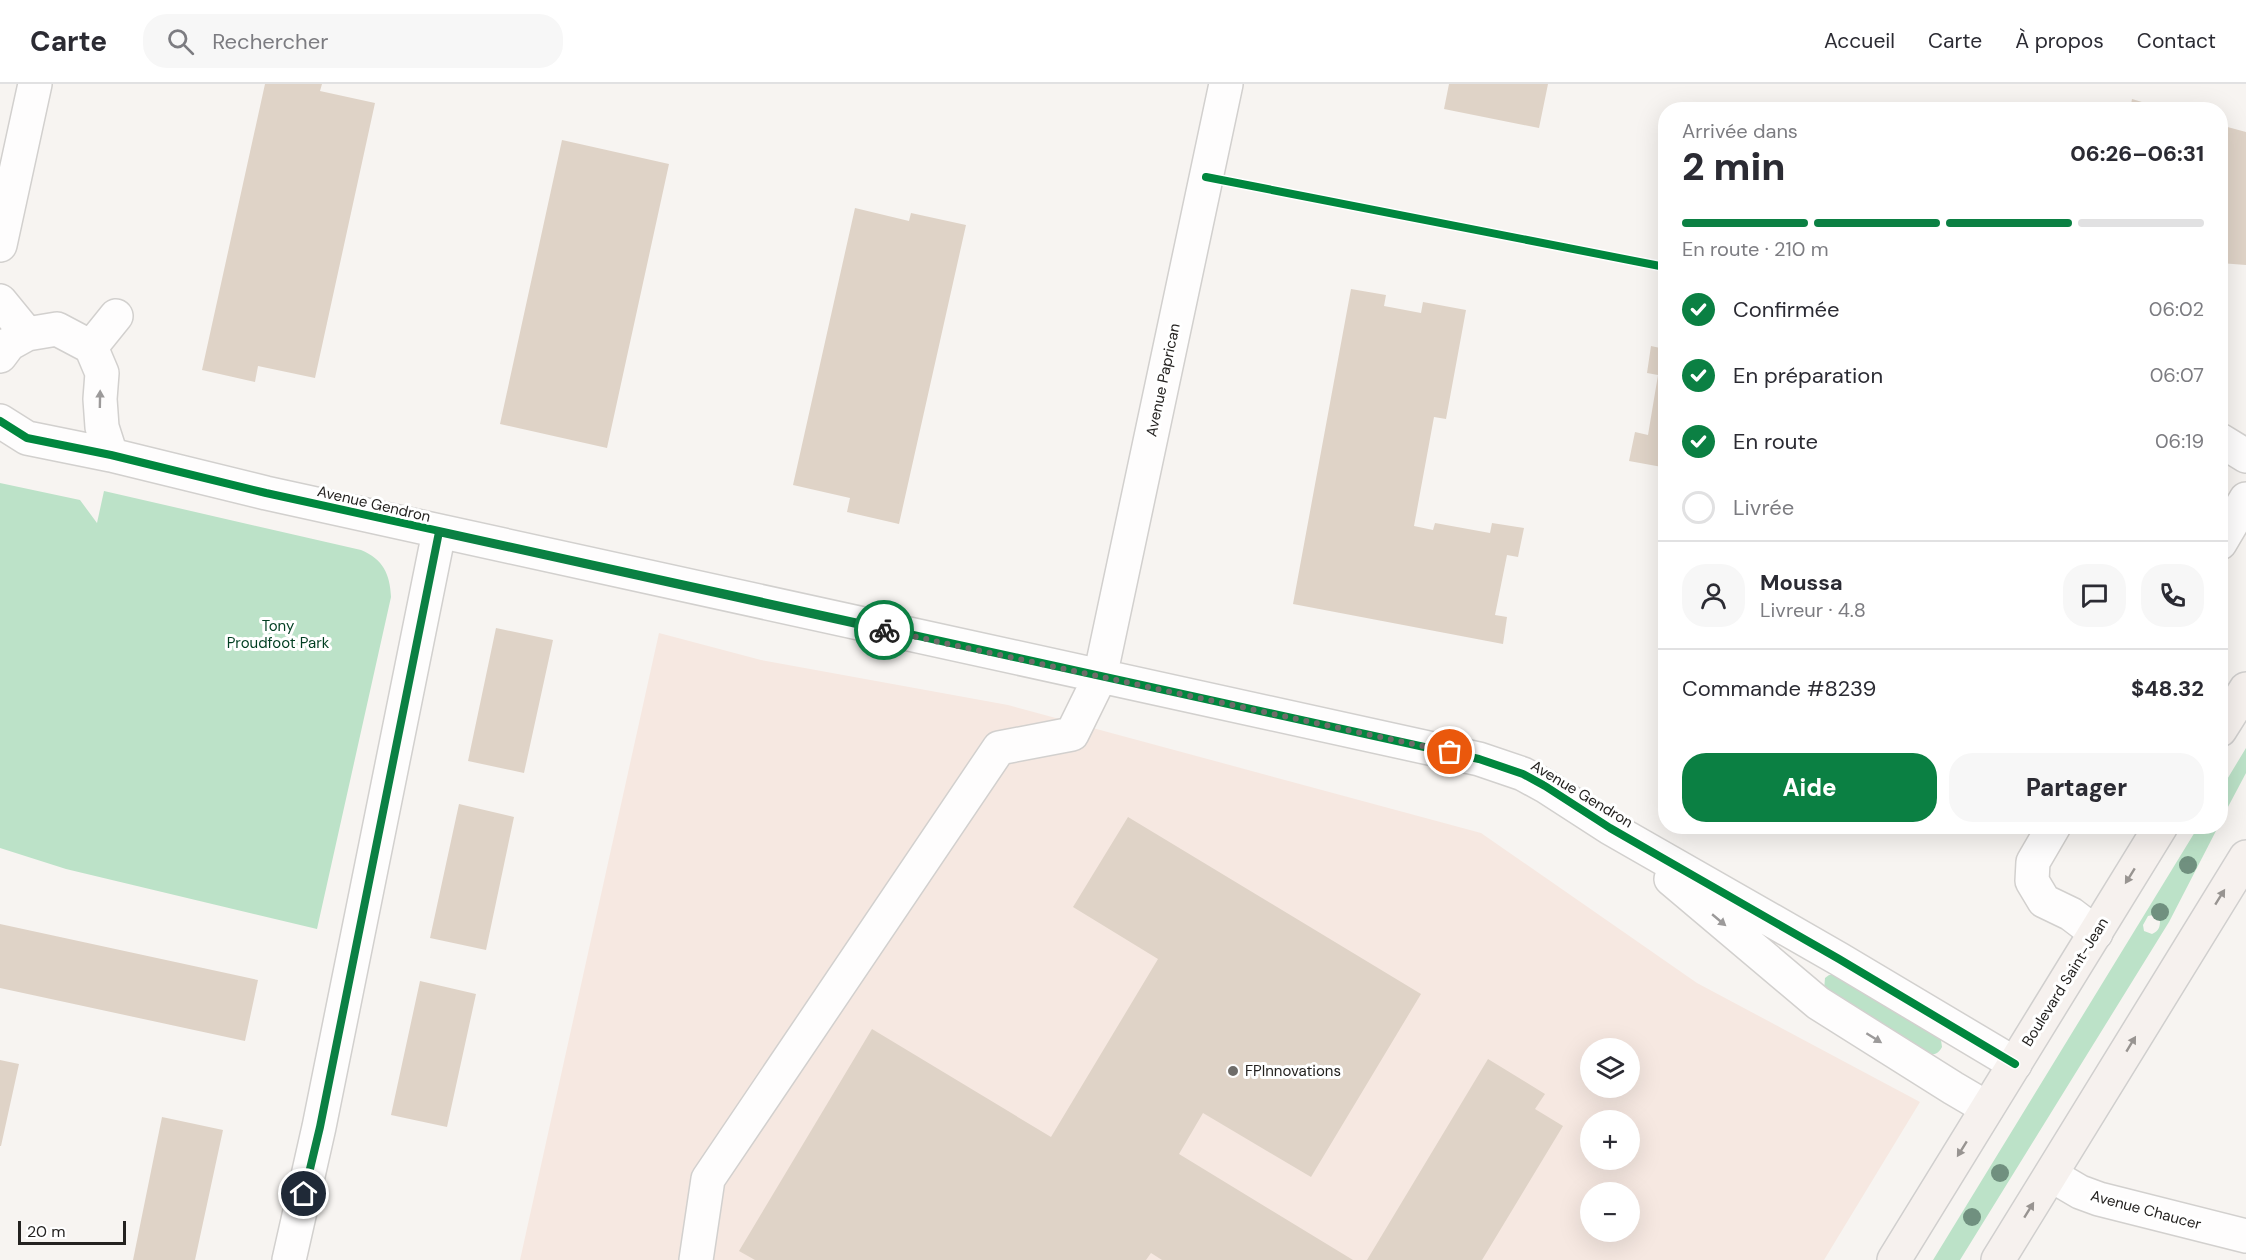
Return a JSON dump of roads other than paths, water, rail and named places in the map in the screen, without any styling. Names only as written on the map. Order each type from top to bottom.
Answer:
[{"type":"main road","points":[[2228,717],[2246,689]]},
{"type":"main road","name":"Boulevard Saint-Jean","points":[[1894,1260],[2156,834]]},
{"type":"main road","points":[[1998,1260],[2246,857]]},
{"type":"street","points":[[0,245],[35,84]]},
{"type":"street","name":"Avenue Paprican","points":[[696,1260],[708,1179],[999,748],[1072,734],[1100,677],[1226,84]]},
{"type":"street","points":[[0,301],[27,334]]},
{"type":"street","points":[[91,347],[116,316]]},
{"type":"street","points":[[0,356],[9,344],[27,334],[57,329],[91,347],[102,373],[100,399],[102,427],[111,456]]},
{"type":"street","name":"Avenue Gendron","points":[[0,421],[27,438],[439,532],[1479,759],[1522,774],[1610,828],[1839,958],[2015,1064]]},
{"type":"street","points":[[2228,445],[2246,456]]},
{"type":"street","points":[[2228,529],[2246,499]]},
{"type":"street","points":[[289,1260],[320,1127],[439,532]]},
{"type":"street","name":"Avenue Gendron","points":[[1610,828],[1818,1003],[1987,1108]]},
{"type":"street","points":[[2049,834],[2033,862],[2032,881],[2044,902],[2071,914],[2096,933]]},
{"type":"street","name":"Avenue Chaucer","points":[[2051,1175],[2080,1192],[2099,1199],[2246,1236]]},
{"type":"place","name":"FPInnovations","points":[[1233,1071]]},
{"type":"park label","name":"Tony Proudfoot Park","points":[[278,634]]}]
